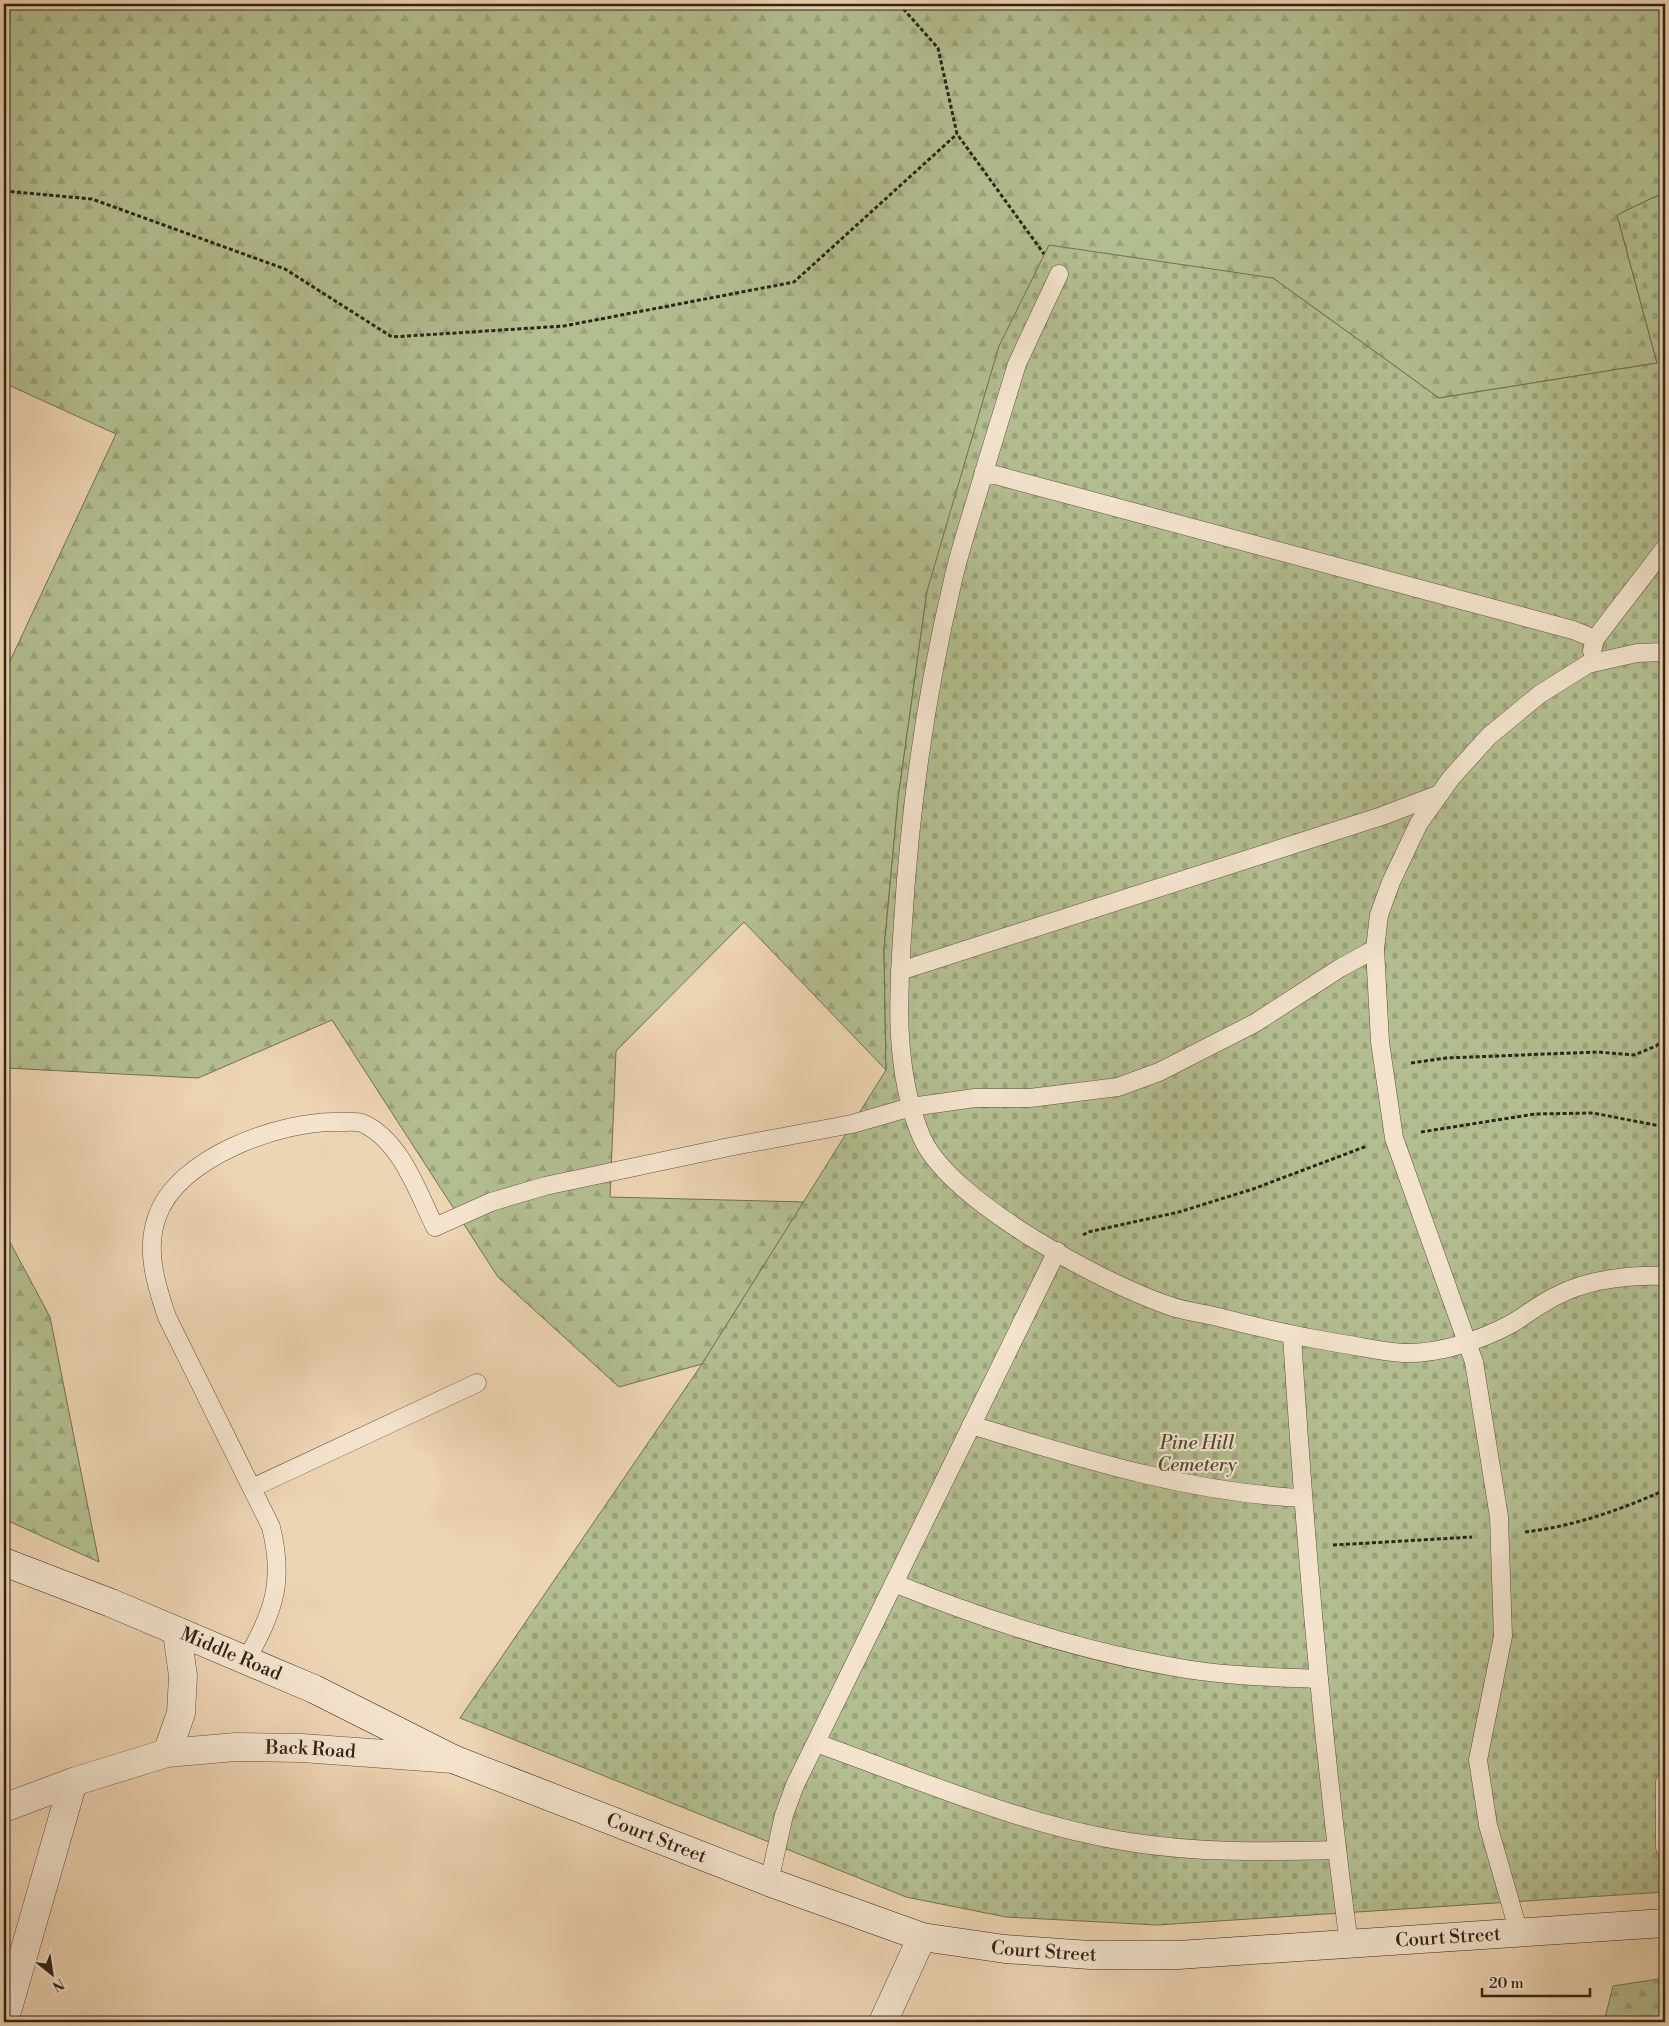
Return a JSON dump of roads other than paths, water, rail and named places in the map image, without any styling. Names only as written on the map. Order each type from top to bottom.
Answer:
[{"type":"street","name":"Middle Road","points":[[4,1562],[111,1603],[314,1689],[454,1759]]},
{"type":"street","points":[[167,1754],[181,1713],[183,1676],[177,1632]]},
{"type":"street","name":"Back Road","points":[[4,1808],[73,1782],[167,1754],[236,1747],[292,1748],[454,1759]]},
{"type":"street","name":"Court Street","points":[[454,1759],[769,1882],[922,1937],[1005,1949],[1090,1955],[1178,1956],[1665,1923]]},
{"type":"street","points":[[4,2022],[73,1782]]},
{"type":"street","points":[[883,2022],[922,1937]]},
{"type":"lane","points":[[1059,274],[1017,364],[953,577],[926,706],[908,849],[900,971],[899,1019],[903,1067],[911,1107],[923,1140],[938,1162],[954,1180],[981,1203],[1032,1237],[1107,1279],[1168,1305],[1292,1336],[1402,1353],[1438,1351],[1506,1326],[1557,1295],[1587,1284],[1634,1275],[1665,1276]]},
{"type":"lane","points":[[984,472],[1573,630],[1595,639]]},
{"type":"lane","points":[[1588,664],[1595,639],[1665,548]]},
{"type":"lane","points":[[1519,1933],[1488,1825],[1478,1760],[1503,1636],[1499,1517],[1474,1362],[1394,1138],[1380,1042],[1375,949],[1379,915],[1391,882],[1419,823],[1440,794],[1489,736],[1540,694],[1588,664],[1637,653],[1665,652]]},
{"type":"lane","points":[[900,971],[1382,816],[1440,794]]},
{"type":"lane","points":[[246,1661],[267,1623],[277,1587],[277,1554],[271,1527],[167,1317],[154,1281],[152,1245],[157,1216],[174,1188],[201,1163],[241,1143],[280,1129],[325,1122],[361,1123],[386,1140],[403,1164],[435,1227],[491,1202],[545,1186],[729,1147],[852,1124],[911,1107],[975,1098],[1030,1098],[1118,1087],[1159,1072],[1255,1023],[1340,968],[1375,949]]},
{"type":"lane","points":[[769,1882],[784,1815],[795,1785],[1056,1251]]},
{"type":"lane","points":[[1292,1336],[1303,1498],[1319,1679],[1336,1850],[1349,1944]]},
{"type":"lane","points":[[252,1488],[477,1383]]},
{"type":"lane","points":[[971,1425],[1123,1470],[1216,1490],[1260,1496],[1303,1498]]},
{"type":"lane","points":[[894,1583],[962,1611],[1043,1637],[1109,1654],[1176,1668],[1235,1675],[1319,1679]]},
{"type":"lane","points":[[816,1743],[1027,1818],[1081,1833],[1177,1848],[1268,1852],[1336,1850]]},
{"type":"lane","points":[[1665,1782],[1665,1848]]},
{"type":"park label","name":"Pine Hill Cemetery","points":[[1197,1454]]}]
